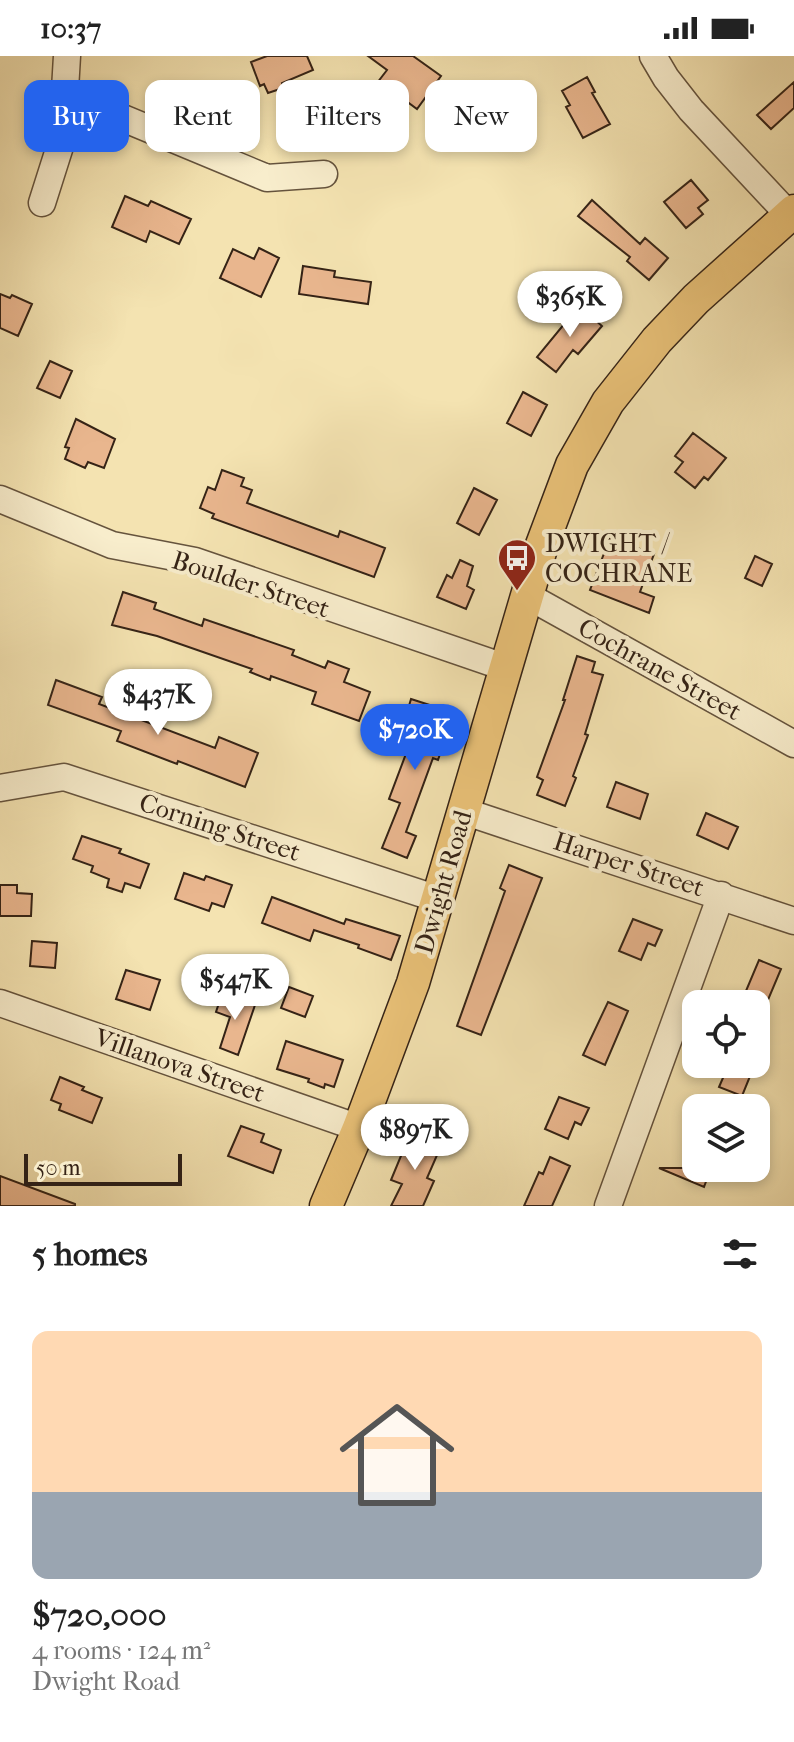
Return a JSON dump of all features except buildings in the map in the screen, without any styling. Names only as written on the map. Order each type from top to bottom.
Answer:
[{"type":"main road","name":"Dwight Road","points":[[326,1206],[409,995],[504,667],[564,483],[618,388],[657,340],[696,299],[792,213]]},
{"type":"street","points":[[66,80],[67,56]]},
{"type":"street","points":[[653,56],[691,110],[792,213]]},
{"type":"street","points":[[129,121],[267,178],[324,174]]},
{"type":"street","points":[[42,203],[59,152]]},
{"type":"street","name":"Boulder Street","points":[[0,499],[112,545],[195,561],[504,667]]},
{"type":"street","name":"Cochrane Street","points":[[526,595],[794,744]]},
{"type":"street","name":"Corning Street","points":[[0,788],[64,777],[438,899]]},
{"type":"street","name":"Harper Street","points":[[463,811],[794,921]]},
{"type":"street","points":[[608,1206],[721,895]]},
{"type":"street","name":"Villanova Street","points":[[0,1003],[359,1128]]},
{"type":"place","name":"DWIGHT / COCHRANE","points":[[517,592]]}]
